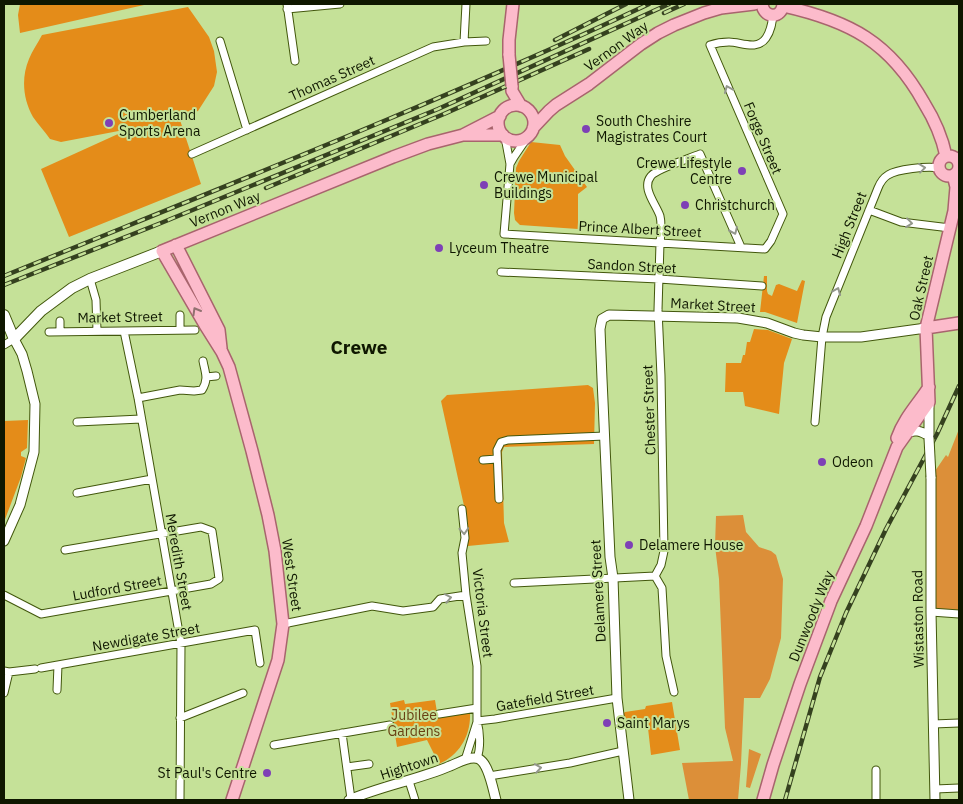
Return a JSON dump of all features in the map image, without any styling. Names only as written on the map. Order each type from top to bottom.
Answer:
[{"type":"main road","points":[[512,89],[523,107],[532,116],[534,122],[531,132],[524,139],[515,141],[504,136],[499,128],[502,113],[512,89],[509,40],[513,4]]},
{"type":"main road","name":"Vernon Way","points":[[531,132],[549,110],[589,84],[645,41],[674,25],[721,8],[759,4],[764,11],[773,15]]},
{"type":"main road","points":[[773,15],[779,13],[783,5],[813,13],[848,26],[878,45],[906,74],[919,93],[939,131],[946,156]]},
{"type":"main road","name":"Vernon Way","points":[[523,107],[535,108],[556,105]]},
{"type":"main road","points":[[502,113],[511,106],[523,107]]},
{"type":"main road","name":"Vernon Way","points":[[464,135],[502,113]]},
{"type":"main road","name":"Vernon Way","points":[[14,339],[41,311],[72,288],[90,279],[428,144],[464,135],[504,136]]},
{"type":"main road","points":[[946,156],[954,157],[959,163],[958,170],[953,175],[946,176],[942,174],[939,168],[940,160],[946,156]]},
{"type":"main road","name":"Oak Street","points":[[930,402],[926,328],[955,203],[956,187],[953,175]]},
{"type":"main road","name":"West Street","points":[[176,246],[219,330],[222,352]]},
{"type":"main road","name":"West Street","points":[[162,251],[229,367],[252,451],[275,551],[284,624],[278,660],[232,800]]},
{"type":"main road","points":[[4,315],[14,339]]},
{"type":"main road","points":[[926,328],[959,323]]},
{"type":"main road","name":"Dunwoody Way","points":[[897,447],[896,440],[900,429],[929,386]]},
{"type":"main road","name":"Dunwoody Way","points":[[763,800],[800,684],[831,601],[866,526],[897,447],[930,402]]},
{"type":"street","points":[[295,62],[287,6],[340,4]]},
{"type":"street","points":[[464,42],[466,4]]},
{"type":"street","name":"Forge Street","points":[[771,241],[783,214],[710,45],[732,42],[748,46],[761,42],[768,36],[773,15]]},
{"type":"street","points":[[220,41],[247,130]]},
{"type":"street","name":"Thomas Street","points":[[192,154],[433,47],[486,41]]},
{"type":"street","points":[[510,164],[531,132]]},
{"type":"street","points":[[504,136],[510,164]]},
{"type":"street","name":"Chester Street","points":[[655,576],[661,565],[664,551],[658,316],[661,234],[660,217],[648,191],[648,182],[651,176],[677,162],[700,154],[741,247]]},
{"type":"street","name":"Prince Albert Street","points":[[510,164],[504,234],[765,249],[771,241]]},
{"type":"street","name":"High Street","points":[[815,422],[822,337],[826,317],[881,181],[886,176],[895,172],[925,167],[939,168]]},
{"type":"street","points":[[869,210],[901,222],[950,228]]},
{"type":"street","name":"Sandon Street","points":[[501,272],[762,286]]},
{"type":"street","points":[[90,279],[96,300],[97,332]]},
{"type":"street","name":"Market Street","points":[[180,315],[180,330]]},
{"type":"street","name":"Market Street","points":[[602,319],[609,315],[738,318],[775,325],[794,333],[822,337],[861,337],[926,328]]},
{"type":"street","name":"Delamere Street","points":[[602,319],[600,329],[604,436],[610,557],[613,578],[617,698],[630,800]]},
{"type":"street","name":"Market Street","points":[[60,321],[60,332]]},
{"type":"street","name":"Market Street","points":[[49,332],[196,330]]},
{"type":"street","name":"Meredith Street","points":[[124,331],[138,398],[181,644],[180,800]]},
{"type":"street","points":[[4,345],[14,339],[22,354],[35,404],[36,424],[34,452],[20,505],[4,542]]},
{"type":"street","points":[[138,398],[180,390],[202,390],[206,383],[203,360]]},
{"type":"street","points":[[206,377],[216,376]]},
{"type":"street","name":"Oak Street","points":[[929,437],[930,402]]},
{"type":"street","points":[[77,422],[141,419]]},
{"type":"street","points":[[906,433],[917,431],[929,437]]},
{"type":"street","points":[[499,499],[497,450],[501,442],[508,440],[604,436]]},
{"type":"street","name":"Wistaston Road","points":[[929,437],[935,800]]},
{"type":"street","points":[[483,460],[497,459]]},
{"type":"street","points":[[77,493],[152,479]]},
{"type":"street","name":"Victoria Street","points":[[462,509],[465,538],[462,553],[466,595],[476,657],[477,721],[479,728],[477,758]]},
{"type":"street","name":"Ludford Street","points":[[4,595],[41,614],[211,584],[218,579],[212,531],[201,527],[162,534]]},
{"type":"street","points":[[65,550],[162,534]]},
{"type":"street","points":[[514,583],[655,576],[662,588],[666,656],[674,692]]},
{"type":"street","points":[[284,624],[372,606],[403,611],[433,607],[440,599],[466,595]]},
{"type":"street","points":[[931,612],[959,614]]},
{"type":"street","name":"Newdigate Street","points":[[6,672],[58,666],[255,630],[260,663]]},
{"type":"street","points":[[57,690],[58,666]]},
{"type":"street","points":[[4,693],[6,672]]},
{"type":"street","points":[[180,718],[243,693]]},
{"type":"street","name":"Gatefield Street","points":[[477,721],[617,698]]},
{"type":"street","points":[[439,714],[477,708]]},
{"type":"street","name":"Victoria Street","points":[[465,760],[477,721]]},
{"type":"street","points":[[934,724],[959,723]]},
{"type":"street","points":[[274,745],[390,724]]},
{"type":"street","points":[[342,733],[350,800]]},
{"type":"street","points":[[490,776],[570,763],[623,751]]},
{"type":"street","points":[[477,758],[484,764],[490,776],[496,800]]},
{"type":"street","name":"Hightown","points":[[350,800],[364,798],[465,760],[477,758]]},
{"type":"street","points":[[347,767],[369,764]]},
{"type":"street","points":[[876,770],[876,800]]},
{"type":"street","points":[[409,781],[415,800]]},
{"type":"street","points":[[935,789],[959,788]]},
{"type":"green space","points":[[20,4],[144,5],[20,33],[18,15]]},
{"type":"green space","name":"Cumberland Sports Arena","points":[[188,7],[209,37],[214,51],[217,72],[214,86],[198,111],[179,117],[201,184],[69,237],[41,169],[129,129],[61,142],[50,139],[33,117],[25,96],[26,66],[32,53],[42,35]]},
{"type":"green space","points":[[531,142],[560,145],[565,156],[587,187],[578,194],[578,229],[520,225],[515,220],[516,168]]},
{"type":"green space","points":[[764,276],[767,276],[768,294],[772,296],[776,285],[779,284],[797,291],[802,280],[805,281],[797,323],[760,312]]},
{"type":"green space","points":[[754,329],[768,330],[792,339],[784,363],[779,414],[745,406],[743,392],[725,392],[726,363],[741,363],[743,355],[745,355],[747,342],[750,342]]},
{"type":"green space","points":[[588,385],[593,388],[595,403],[594,444],[504,447],[502,452],[504,523],[509,542],[468,546],[468,524],[441,401],[447,395]]},
{"type":"green space","points":[[28,420],[27,448],[21,452],[21,456],[26,458],[4,522],[4,421]]},
{"type":"green space","name":"Jubilee Gardens","points":[[404,700],[405,704],[435,700],[438,718],[470,713],[466,737],[458,750],[439,764],[427,740],[397,747],[390,703]]},
{"type":"green space","points":[[672,702],[680,750],[651,755],[647,719],[624,722],[622,715],[625,712],[645,709],[646,706]]},
{"type":"shaded area","points":[[959,429],[959,614],[931,612],[931,477],[946,455],[948,457]]},
{"type":"shaded area","points":[[743,515],[746,532],[759,547],[776,555],[783,579],[781,638],[770,679],[760,698],[744,698],[738,800],[689,800],[682,763],[733,761],[725,728],[719,579],[715,546],[716,516]]},
{"type":"shaded area","points":[[749,749],[761,754],[750,788],[746,787]]},
{"type":"railway","points":[[555,40],[626,4]]},
{"type":"railway","points":[[4,276],[490,76],[649,4]]},
{"type":"railway","points":[[4,285],[161,223],[438,109],[669,4]]},
{"type":"railway","points":[[664,13],[684,4]]},
{"type":"railway","points":[[266,188],[444,114],[589,49]]},
{"type":"railway","points":[[785,800],[820,677],[846,613],[886,529],[937,434],[959,386]]},
{"type":"place","name":"Cumberland Sports Arena","points":[[109,123]]},
{"type":"place","name":"South Cheshire Magistrates Court","points":[[586,129]]},
{"type":"place","name":"Crewe Lifestyle Centre","points":[[742,171]]},
{"type":"place","name":"Crewe Municipal Buildings","points":[[484,185]]},
{"type":"place","name":"Christchurch","points":[[685,205]]},
{"type":"place","name":"Lyceum Theatre","points":[[439,248]]},
{"type":"place","name":"Odeon","points":[[822,462]]},
{"type":"place","name":"Delamere House","points":[[629,545]]},
{"type":"place","name":"Saint Marys","points":[[607,723]]},
{"type":"place","name":"St Paul's Centre","points":[[267,773]]},
{"type":"district","name":"Crewe","points":[[359,347]]}]
